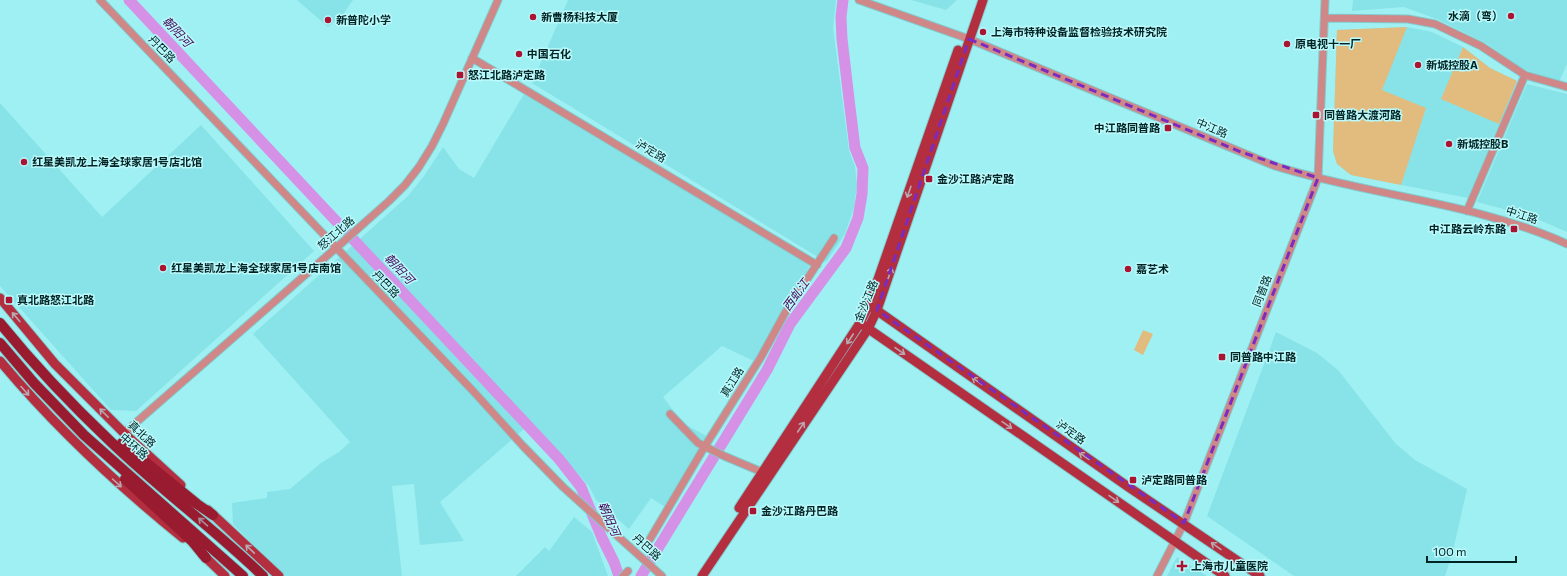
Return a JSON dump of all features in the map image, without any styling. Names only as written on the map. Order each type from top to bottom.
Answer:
[{"type":"highway","name":"中环路","points":[[0,323],[44,374],[110,441],[236,550],[263,576]]},
{"type":"highway","points":[[0,343],[34,383],[118,473],[192,541],[206,558]]},
{"type":"highway","points":[[44,374],[132,451],[197,504],[213,515]]},
{"type":"highway","points":[[84,435],[243,576]]},
{"type":"main road","name":"金沙江路","points":[[702,576],[864,326],[873,308],[966,38],[976,0]]},
{"type":"main road","name":"金沙江路","points":[[966,38],[983,0]]},
{"type":"main road","name":"真北路","points":[[0,298],[55,364],[124,433],[279,576]]},
{"type":"main road","name":"泸定路","points":[[873,308],[1127,486],[1184,523],[1260,576]]},
{"type":"main road","name":"金沙江路","points":[[695,576],[762,472],[864,326]]},
{"type":"main road","points":[[864,326],[1225,576]]},
{"type":"main road","points":[[0,361],[34,401],[94,462],[225,576]]},
{"type":"street","name":"丹巴路","points":[[100,0],[474,392],[522,446],[564,487],[660,574]]},
{"type":"street","name":"怒江北路","points":[[124,433],[344,241],[405,185],[432,146],[498,0]]},
{"type":"street","name":"中江路","points":[[859,0],[966,38],[1275,166],[1318,178],[1515,223],[1567,244]]},
{"type":"street","name":"同普路","points":[[1157,576],[1184,523],[1318,178],[1326,0]]},
{"type":"street","points":[[1325,18],[1408,18],[1435,24],[1481,46],[1525,75],[1567,87]]},
{"type":"street","name":"泸定路","points":[[472,58],[817,265]]},
{"type":"street","points":[[1467,211],[1525,75]]},
{"type":"street","name":"真江路","points":[[650,539],[761,357],[786,313],[834,238]]},
{"type":"street","points":[[670,414],[698,443],[762,472]]},
{"type":"highlighted area","points":[[969,39],[1241,152],[1318,178],[1184,523],[877,310]]},
{"type":"shaded area","name":"新普陀小学","points":[[297,0],[353,0],[344,13],[328,27]]},
{"type":"shaded area","points":[[568,0],[836,0],[833,27],[849,151],[855,166],[857,185],[854,207],[845,234],[826,262],[532,83]]},
{"type":"shaded area","points":[[911,0],[957,0],[946,10]]},
{"type":"shaded area","points":[[1353,0],[1567,0],[1567,64],[1559,82],[1523,69],[1487,44],[1439,20],[1404,7],[1352,11]]},
{"type":"shaded area","points":[[1407,27],[1432,32],[1463,47],[1490,68],[1517,81],[1468,198],[1351,175],[1337,164],[1333,151],[1337,30]]},
{"type":"shaded area","points":[[1407,27],[1382,90],[1426,108],[1401,185],[1351,175],[1337,164],[1333,151],[1337,30]]},
{"type":"shaded area","points":[[1463,47],[1490,68],[1517,81],[1499,124],[1441,99]]},
{"type":"shaded area","points":[[1527,84],[1567,94],[1567,232],[1530,216],[1477,202]]},
{"type":"shaded area","points":[[524,94],[810,265],[756,362],[722,346],[663,397],[683,423],[708,437],[665,507],[651,498],[629,529],[596,500],[589,486],[531,423],[440,502],[464,541],[420,545],[414,484],[392,486],[402,576],[285,576],[233,524],[232,503],[267,498],[267,492],[290,489],[321,463],[339,452],[350,442],[253,334],[408,196],[424,176],[443,147],[459,169],[474,178]]},
{"type":"shaded area","points":[[0,103],[102,217],[201,125],[314,251],[136,411],[111,410],[0,286]]},
{"type":"shaded area","points":[[1143,330],[1153,334],[1143,355],[1134,350]]},
{"type":"shaded area","points":[[1276,332],[1317,353],[1338,370],[1396,444],[1415,460],[1467,489],[1452,555],[1445,576],[1294,576],[1207,516]]},
{"type":"shaded area","points":[[574,517],[592,532],[608,576],[516,576],[545,547],[549,551]]},
{"type":"shaded area","name":"上海市儿童医院","points":[[1177,557],[1207,576],[1167,576]]},
{"type":"waterway","name":"朝阳河","points":[[129,0],[559,459],[581,487],[619,576]]},
{"type":"waterway","name":"西虬江","points":[[641,576],[767,370],[790,324],[846,248],[858,218],[862,194],[863,168],[855,148],[849,99],[842,39],[841,17],[843,0]]},
{"type":"place","name":"水滴（弯）","points":[[1511,16]]},
{"type":"place","name":"新曹杨科技大厦","points":[[533,17]]},
{"type":"place","name":"新普陀小学","points":[[328,20]]},
{"type":"place","name":"上海市特种设备监督检验技术研究院","points":[[983,32]]},
{"type":"place","name":"原电视十一厂","points":[[1287,44]]},
{"type":"place","name":"中国石化","points":[[519,54]]},
{"type":"place","name":"新城控股A","points":[[1418,65]]},
{"type":"place","name":"怒江北路泸定路","points":[[460,75]]},
{"type":"place","name":"同普路大渡河路","points":[[1316,115]]},
{"type":"place","name":"中江路同普路","points":[[1168,128]]},
{"type":"place","name":"新城控股B","points":[[1449,144]]},
{"type":"place","name":"红星美凯龙上海全球家居1号店北馆","points":[[24,162]]},
{"type":"place","name":"金沙江路泸定路","points":[[929,179]]},
{"type":"place","name":"中江路云岭东路","points":[[1514,229]]},
{"type":"place","name":"红星美凯龙上海全球家居1号店南馆","points":[[163,268]]},
{"type":"place","name":"嘉艺术","points":[[1128,269]]},
{"type":"place","name":"真北路怒江北路","points":[[9,300]]},
{"type":"place","name":"同普路中江路","points":[[1222,357]]},
{"type":"place","name":"泸定路同普路","points":[[1133,480]]},
{"type":"place","name":"金沙江路丹巴路","points":[[753,511]]},
{"type":"place","name":"上海市儿童医院","points":[[1182,566]]}]
